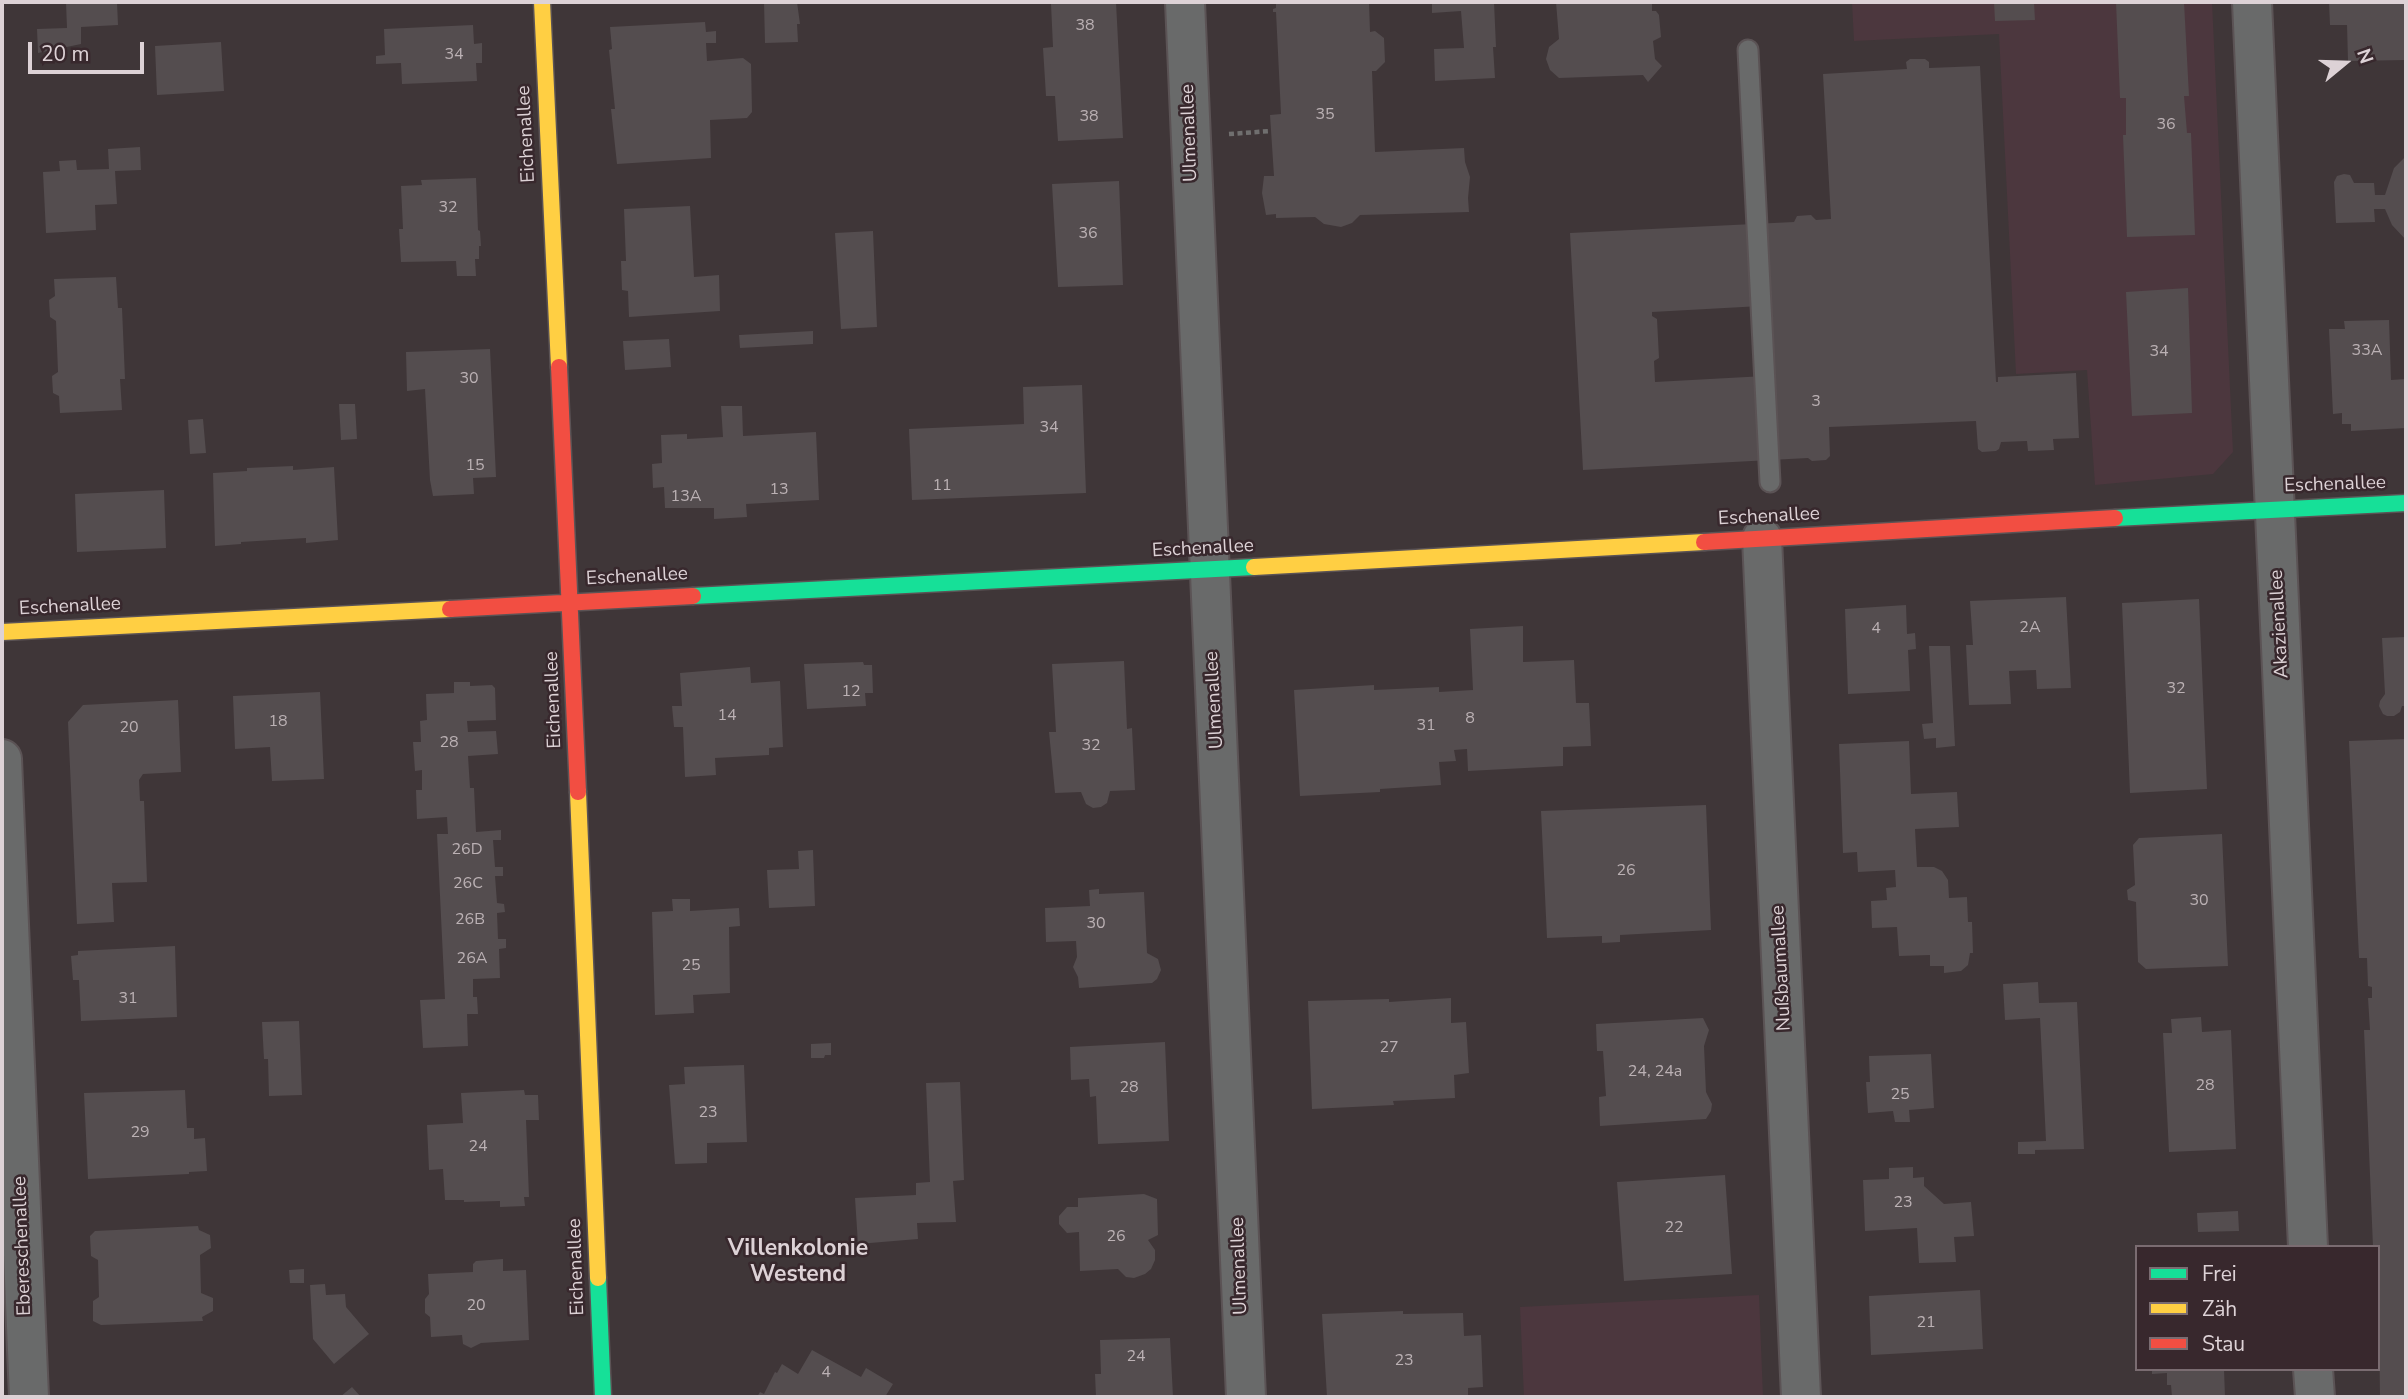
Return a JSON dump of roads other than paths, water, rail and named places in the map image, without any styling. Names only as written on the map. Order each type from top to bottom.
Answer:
[{"type":"street","name":"Eichenallee","points":[[542,2],[603,1397]]},
{"type":"street","name":"Ulmenallee","points":[[1185,2],[1246,1397]]},
{"type":"street","name":"Akazienallee","points":[[2252,2],[2308,1245]]},
{"type":"street","name":"Eschenallee","points":[[2,632],[1209,570],[2406,503]]},
{"type":"street","name":"Nußbaumallee","points":[[1762,538],[1801,1397]]},
{"type":"street","name":"Ebereschenallee","points":[[2,758],[29,1397]]},
{"type":"street","points":[[2313,1371],[2315,1397]]},
{"type":"lane","points":[[1748,50],[1770,482]]},
{"type":"district","name":"Villenkolonie Westend","points":[[798,1262]]}]
